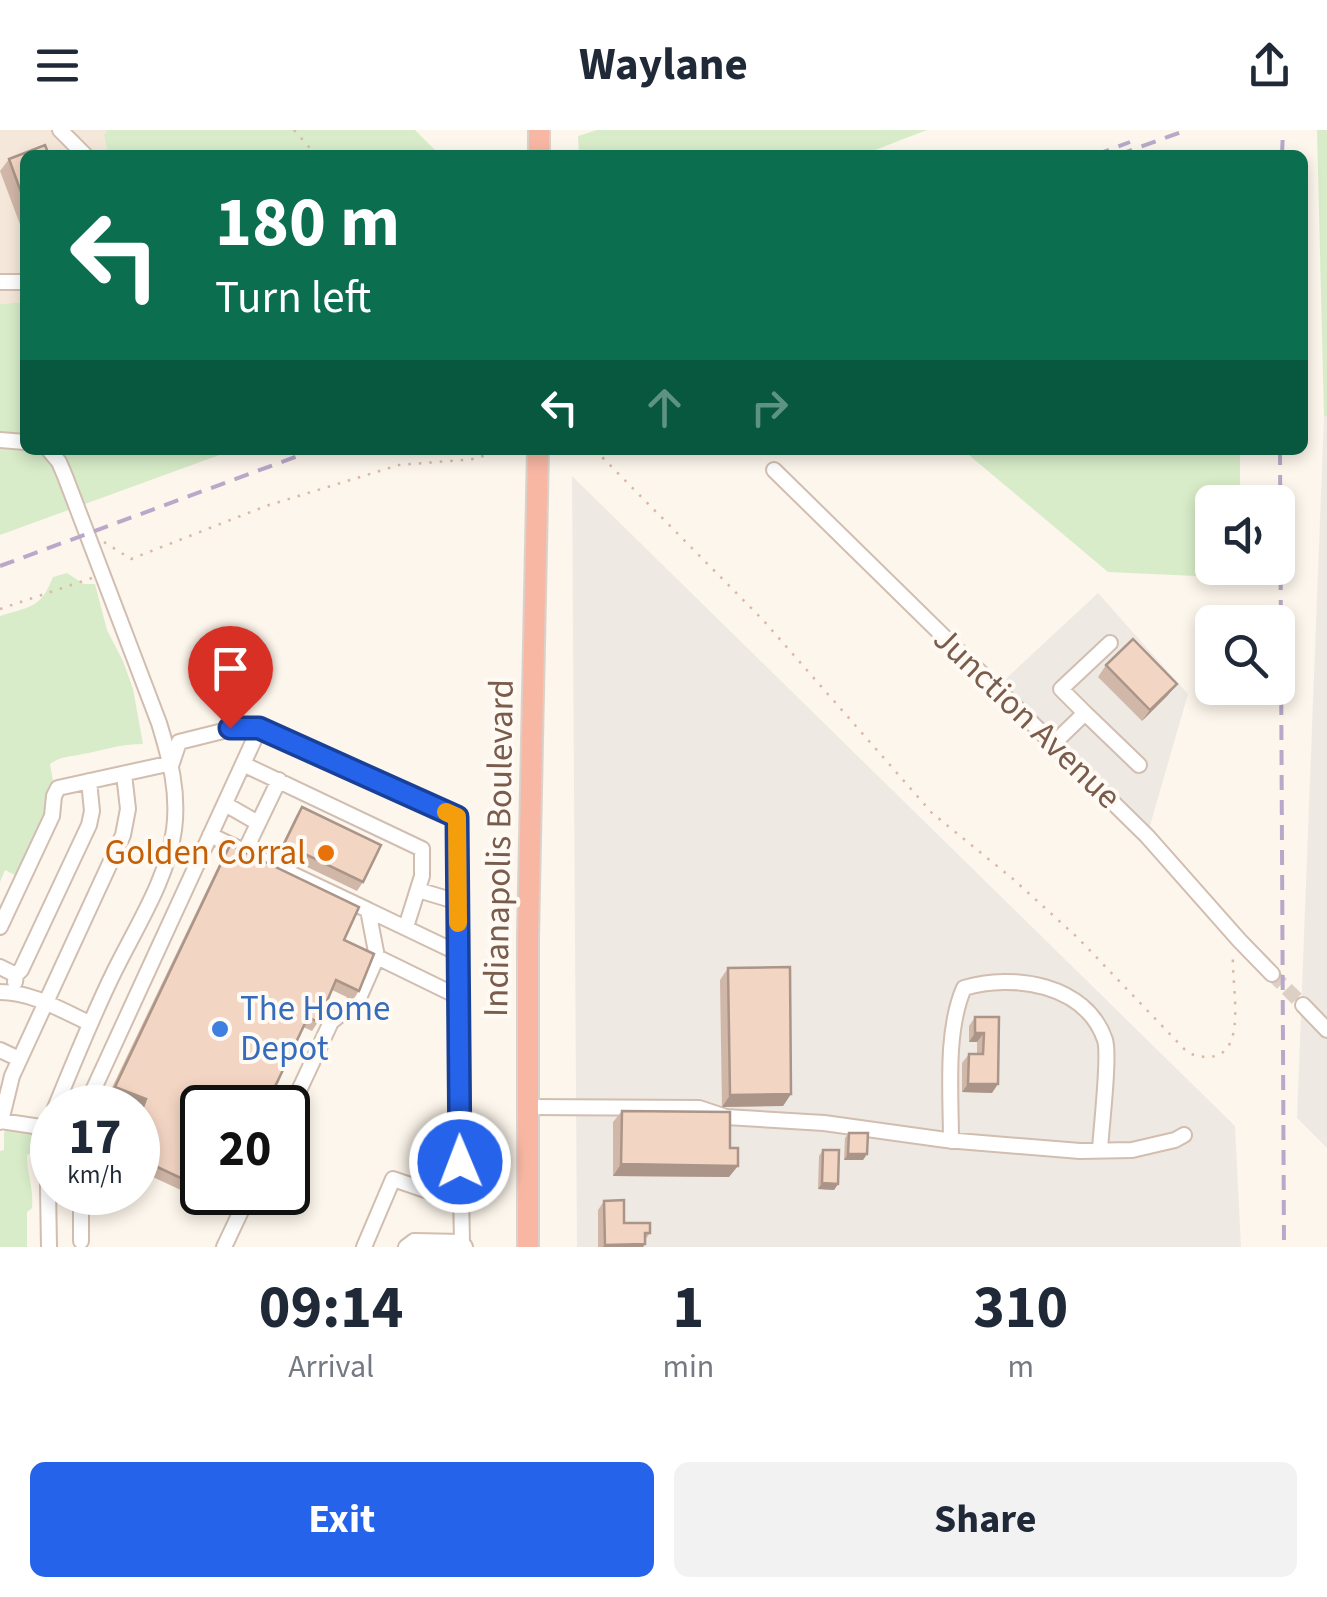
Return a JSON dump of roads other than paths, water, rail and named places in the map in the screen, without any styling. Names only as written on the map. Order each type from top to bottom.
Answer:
[{"type":"highway","name":"Indianapolis Boulevard","points":[[528,1247],[528,916],[538,457]]},
{"type":"street","points":[[60,130],[79,150]]},
{"type":"street","points":[[53,455],[66,476],[159,723],[172,764],[176,796],[169,854],[89,1023],[65,1085]]},
{"type":"street","name":"Junction Avenue","points":[[774,470],[1147,836],[1272,974]]},
{"type":"street","points":[[1110,643],[1061,689],[1140,765]]},
{"type":"street","points":[[1054,744],[1085,713]]},
{"type":"street","points":[[172,764],[178,742],[230,728],[259,728],[457,817],[464,1244],[414,1241],[406,1247]]},
{"type":"street","points":[[96,1085],[259,728]]},
{"type":"street","points":[[0,927],[52,816],[56,791],[66,785],[172,764]]},
{"type":"street","points":[[243,764],[422,848],[422,876],[406,928]]},
{"type":"street","points":[[30,1122],[0,1121],[6,1093],[123,836],[128,809],[124,774]]},
{"type":"street","points":[[245,851],[279,780]]},
{"type":"street","points":[[88,781],[92,811],[88,824],[21,970],[7,992],[46,1003],[89,1023]]},
{"type":"street","points":[[225,804],[258,823]]},
{"type":"street","points":[[210,835],[458,952]]},
{"type":"street","points":[[418,890],[458,902]]},
{"type":"street","points":[[302,1085],[331,1022],[358,1000],[377,957],[368,910]]},
{"type":"street","points":[[377,957],[459,996]]},
{"type":"street","points":[[0,967],[16,975]]},
{"type":"street","points":[[951,1140],[956,1006],[964,988],[1017,980],[1056,990],[1085,1010],[1107,1044],[1100,1150]]},
{"type":"street","points":[[1302,1006],[1327,1030]]},
{"type":"street","points":[[0,1050],[20,1059]]},
{"type":"street","points":[[528,1108],[699,1108],[726,1117],[824,1123],[951,1140],[1080,1151],[1132,1150],[1184,1135]]},
{"type":"street","points":[[364,1247],[393,1180],[431,1192],[461,1193]]},
{"type":"street","points":[[49,1215],[49,1247]]},
{"type":"street","points":[[83,1215],[86,1245]]},
{"type":"street","points":[[224,1247],[239,1215]]},
{"type":"tunnel","points":[[1272,974],[1303,1005]]},
{"type":"railway","points":[[1132,150],[1187,130]]},
{"type":"railway","points":[[1282,150],[1283,130]]},
{"type":"railway","points":[[1108,150],[1130,142]]},
{"type":"railway","points":[[0,566],[300,455]]},
{"type":"railway","points":[[1280,455],[1284,1247]]},
{"type":"place","name":"Golden Corral","points":[[326,853]]},
{"type":"place","name":"The Home Depot","points":[[220,1029]]}]
